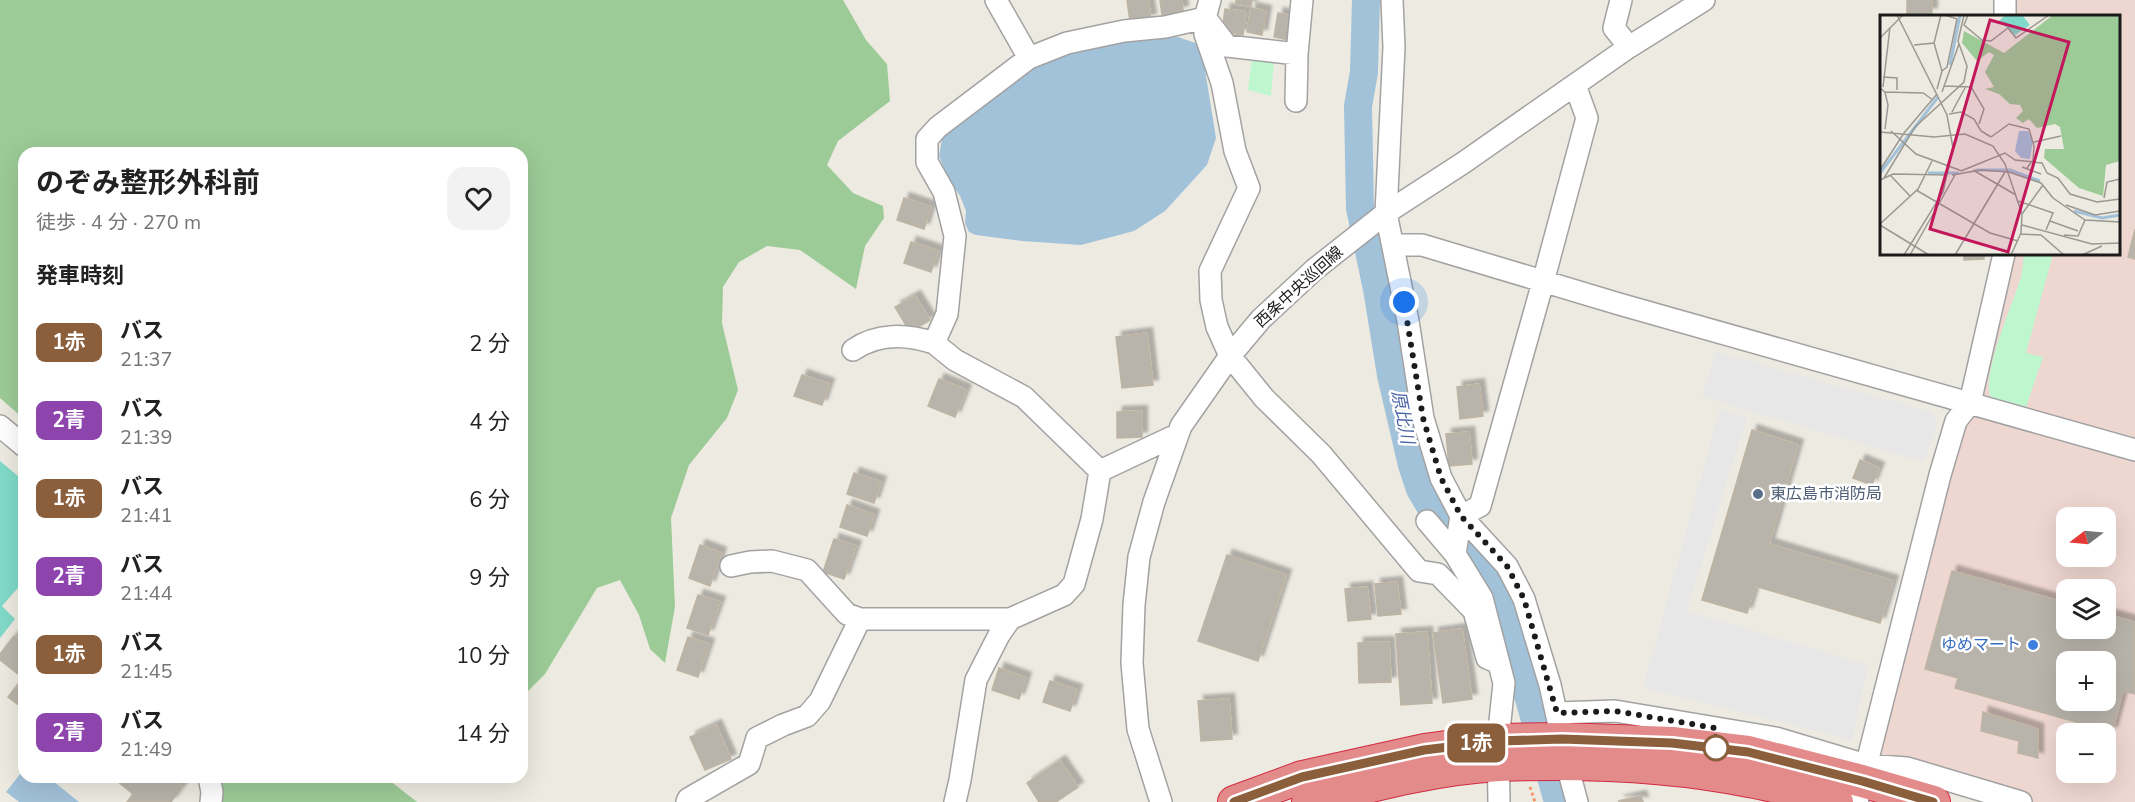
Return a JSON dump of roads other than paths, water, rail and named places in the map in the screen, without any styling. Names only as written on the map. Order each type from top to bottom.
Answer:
[{"type":"highway","points":[[1308,802],[1429,774],[1498,753],[1562,739],[1614,739],[1748,752],[1934,802]]},
{"type":"highway","points":[[1614,739],[1670,769],[1749,781],[1837,802]]},
{"type":"highway","points":[[1234,802],[1302,777],[1424,750],[1498,753]]},
{"type":"street","points":[[996,0],[1029,58]]},
{"type":"street","points":[[1296,101],[1302,0]]},
{"type":"street","points":[[1392,0],[1394,47],[1382,216],[1394,245],[1423,418],[1441,478],[1461,516],[1507,566],[1524,599],[1577,802]]},
{"type":"street","points":[[1621,0],[1614,28],[1629,47]]},
{"type":"street","name":"西条中央巡回線","points":[[1161,802],[1138,729],[1132,663],[1133,628],[1139,557],[1154,502],[1181,426],[1230,356],[1261,319],[1315,269],[1382,216],[1464,163],[1629,47],[1704,0]]},
{"type":"street","points":[[934,343],[947,314],[955,236],[944,192],[927,162],[927,139],[938,127],[1029,58],[1066,43],[1124,31],[1165,27],[1207,9]]},
{"type":"street","points":[[1207,9],[1227,46],[1297,54]]},
{"type":"street","points":[[1207,9],[1205,34],[1222,83],[1235,151],[1249,188],[1210,271],[1211,300],[1218,327],[1230,356],[1264,398],[1320,454],[1419,572],[1438,574],[1474,611],[1487,658],[1499,663]]},
{"type":"street","points":[[1461,516],[1479,506],[1587,118],[1575,85]]},
{"type":"street","points":[[1394,245],[1422,245],[1543,282],[2135,450]]},
{"type":"street","points":[[1862,783],[1940,475],[1956,421],[1970,403],[2004,255]]},
{"type":"street","points":[[853,350],[860,345],[888,336],[919,338],[934,343],[955,360],[1024,398],[1100,471]]},
{"type":"street","points":[[0,426],[18,441]]},
{"type":"street","points":[[1100,471],[1170,438],[1177,437]]},
{"type":"street","points":[[731,566],[772,561],[807,570],[847,614],[860,619],[1010,619],[1064,595],[1074,584],[1092,519],[1100,471]]},
{"type":"street","points":[[1455,554],[1461,516]]},
{"type":"street","points":[[1427,521],[1455,554],[1482,598],[1499,663],[1504,683],[1498,753],[1499,802]]},
{"type":"street","points":[[687,802],[688,799],[749,764],[758,738],[807,716],[820,701],[860,619]]},
{"type":"street","points":[[955,802],[976,680],[999,635],[1010,619]]},
{"type":"street","points":[[1862,783],[1908,768],[2021,802]]},
{"type":"street","points":[[210,783],[211,802]]},
{"type":"waterway","name":"原比川","points":[[1366,0],[1364,72],[1358,106],[1360,208],[1377,289],[1391,375],[1412,465],[1420,489],[1430,506],[1471,550],[1501,599],[1558,802]]},
{"type":"place","name":"東広島市消防局","points":[[1758,494]]},
{"type":"place","name":"ゆめマート","points":[[2033,645]]}]
